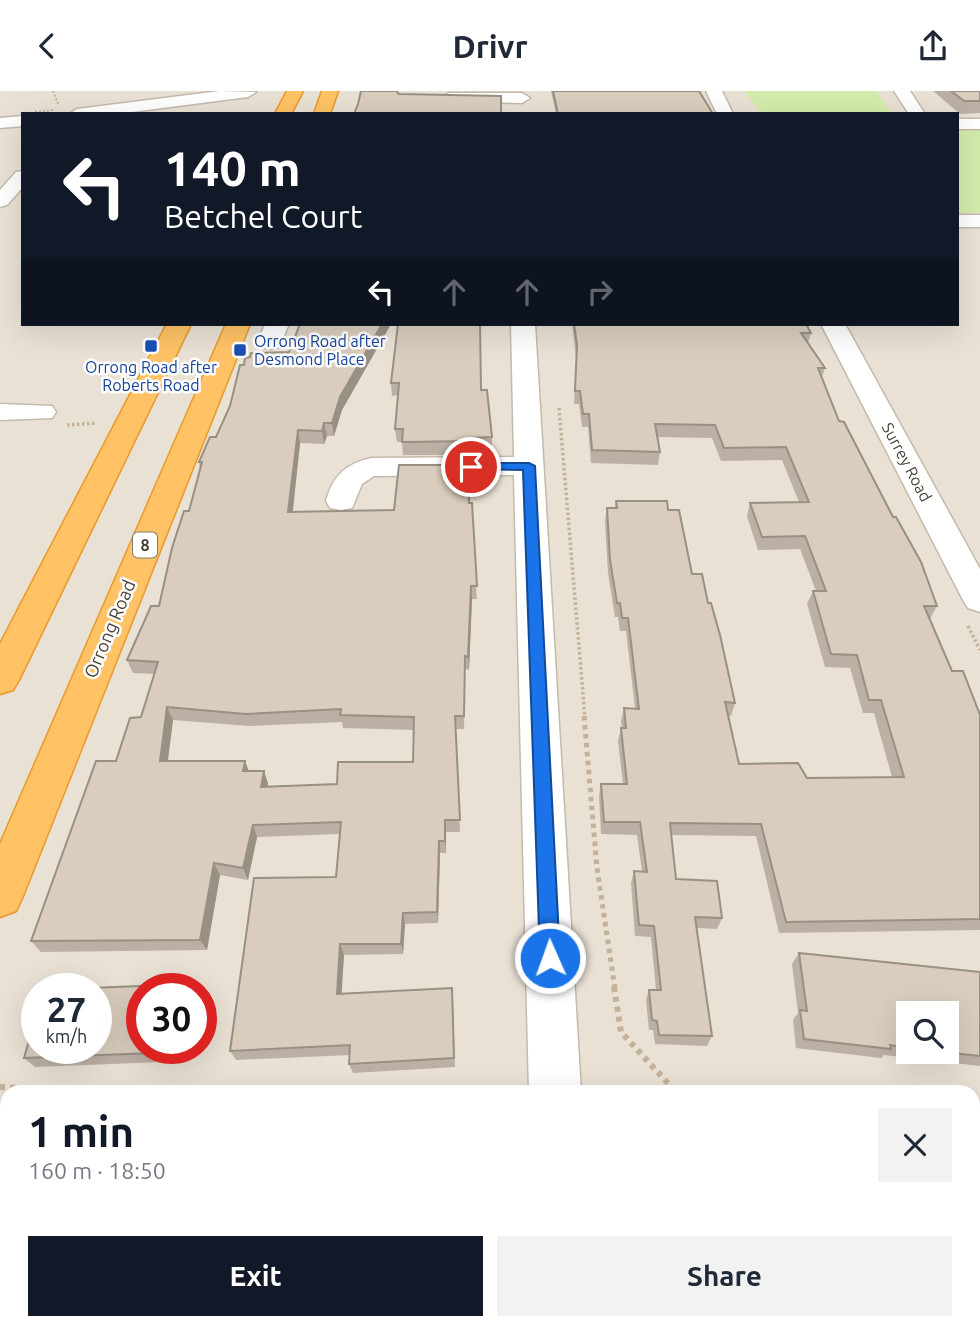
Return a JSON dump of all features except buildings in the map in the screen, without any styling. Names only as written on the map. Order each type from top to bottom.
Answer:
[{"type":"highway","points":[[284,112],[295,91]]},
{"type":"highway","points":[[324,112],[330,91]]},
{"type":"highway","points":[[0,680],[178,326]]},
{"type":"highway","name":"Orrong Road","points":[[0,896],[237,326]]},
{"type":"street","points":[[714,91],[724,112]]},
{"type":"street","points":[[902,91],[915,112]]},
{"type":"street","points":[[76,110],[248,92]]},
{"type":"street","points":[[431,98],[522,101]]},
{"type":"street","points":[[0,124],[21,121]]},
{"type":"street","points":[[959,124],[980,124]]},
{"type":"street","points":[[0,201],[21,178]]},
{"type":"street","points":[[959,221],[980,221]]},
{"type":"street","points":[[523,326],[555,1085]]},
{"type":"street","name":"Surrey Road","points":[[834,326],[980,600]]},
{"type":"street","points":[[0,412],[42,412]]},
{"type":"street","points":[[341,501],[345,481],[355,473],[371,467],[529,466]]},
{"type":"path","points":[[559,405],[597,868],[621,1032],[670,1085]]},
{"type":"shaded area","points":[[0,91],[980,91],[980,1085],[0,1085]]},
{"type":"green space","points":[[744,91],[876,91],[891,112],[760,112]]},
{"type":"green space","points":[[959,129],[980,129],[980,213],[959,213]]},
{"type":"place","name":"Orrong Road after Roberts Road","points":[[151,346]]},
{"type":"place","name":"Orrong Road after Desmond Place","points":[[240,350]]},
{"type":"route","points":[[471,467],[529,466],[550,958]]}]
